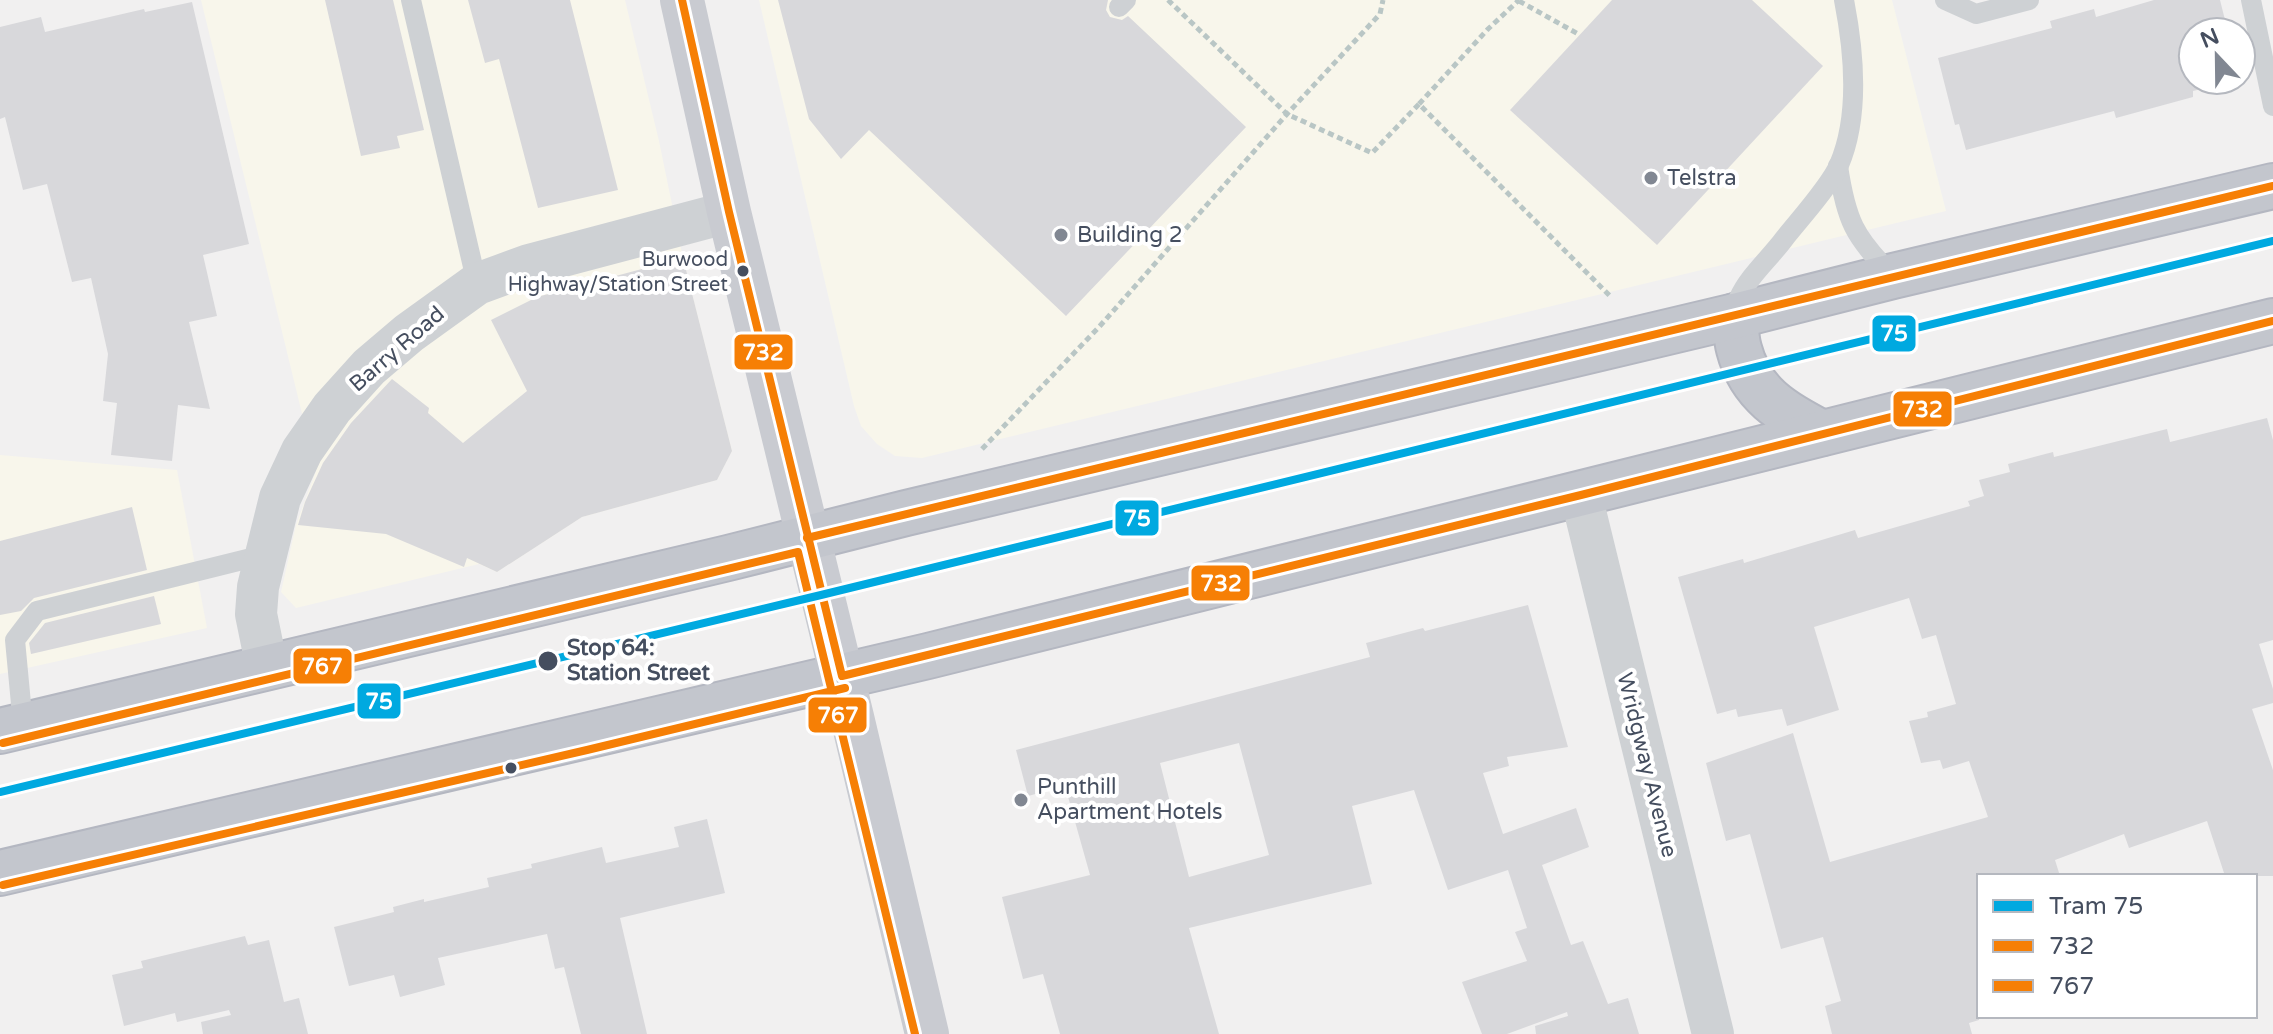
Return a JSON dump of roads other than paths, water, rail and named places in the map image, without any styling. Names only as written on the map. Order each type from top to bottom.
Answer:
[{"type":"highway","points":[[12,728],[2273,186]]},
{"type":"highway","points":[[1735,316],[1738,348],[1757,389],[1785,412],[1822,433]]},
{"type":"highway","points":[[0,873],[842,676],[2273,321]]},
{"type":"main road","points":[[682,0],[729,212],[927,1034]]},
{"type":"street","name":"Barry Road","points":[[267,668],[256,614],[258,587],[280,498],[302,451],[332,408],[379,359],[409,333],[477,284],[529,265],[729,212]]},
{"type":"street","name":"Wridgway Avenue","points":[[1581,495],[1713,1034]]},
{"type":"lane","points":[[411,0],[477,284]]},
{"type":"lane","points":[[1735,316],[1739,298],[1752,279],[1838,166],[1846,139],[1853,88],[1850,31],[1844,0]]},
{"type":"lane","points":[[1945,0],[1976,14],[2029,0]]},
{"type":"lane","points":[[2251,0],[2273,106]]},
{"type":"lane","points":[[1838,166],[1852,225],[1862,242],[1893,276]]},
{"type":"lane","points":[[12,728],[15,640],[37,611],[267,554]]},
{"type":"tram line","name":"75","points":[[0,792],[2273,241]]},
{"type":"place","name":"Telstra","points":[[1651,178]]},
{"type":"place","name":"Building 2","points":[[1061,235]]},
{"type":"place","name":"Burwood Highway/Station Street","points":[[743,271]]},
{"type":"place","name":"Stop 64: Station Street","points":[[548,661]]},
{"type":"place","name":"Punthill Apartment Hotels","points":[[1021,800]]}]
